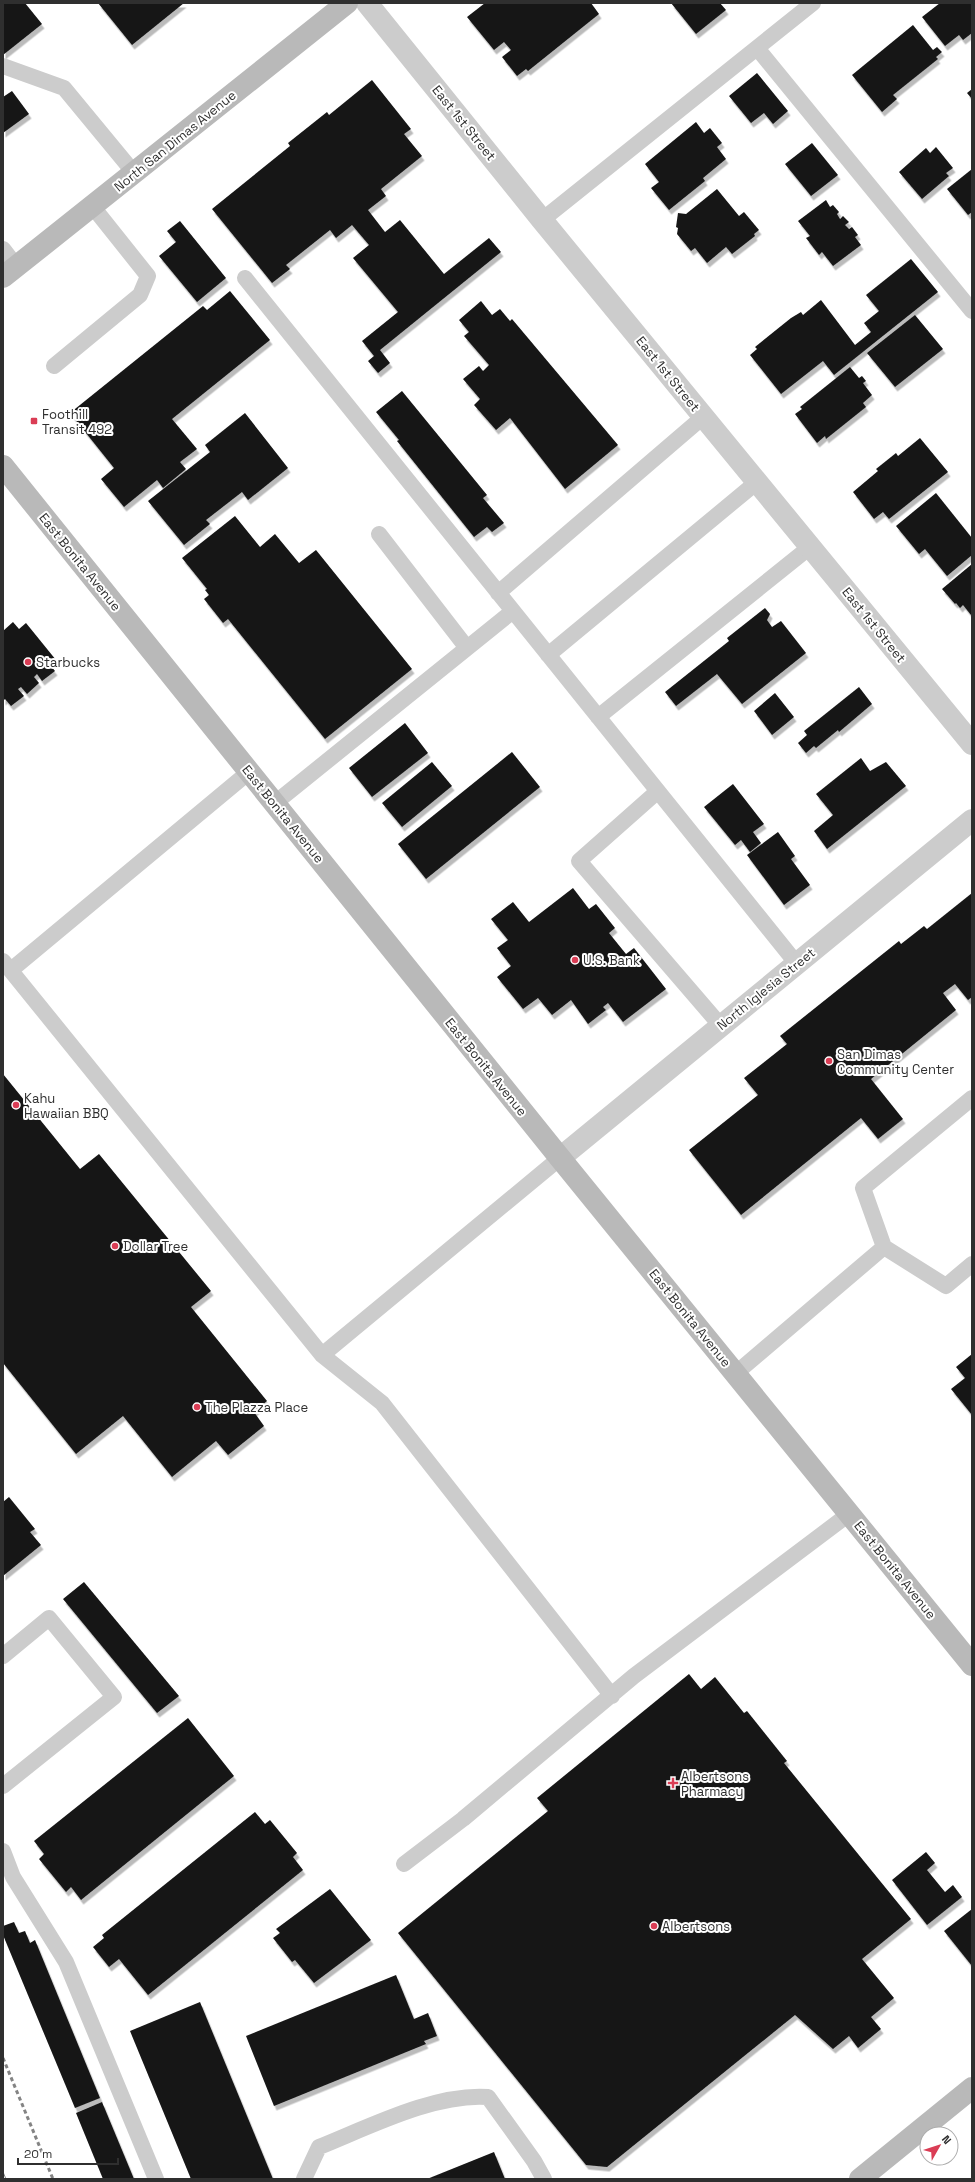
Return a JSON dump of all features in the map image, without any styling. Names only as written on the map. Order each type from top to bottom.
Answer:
[{"type":"main road","name":"North San Dimas Avenue","points":[[10,272],[135,174],[347,3]]},
{"type":"main road","name":"East Bonita Avenue","points":[[3,466],[560,1158],[972,1666]]},
{"type":"main road","points":[[860,2179],[972,2088]]},
{"type":"street","name":"East 1st Street","points":[[366,3],[703,417],[972,744]]},
{"type":"street","name":"North Iglesia Street","points":[[560,1158],[972,820]]},
{"type":"lane","points":[[542,220],[812,3]]},
{"type":"lane","points":[[757,48],[972,311]]},
{"type":"lane","points":[[3,66],[64,88],[135,174]]},
{"type":"lane","points":[[54,366],[140,295],[148,276],[93,207]]},
{"type":"lane","points":[[3,249],[10,272]]},
{"type":"lane","points":[[245,278],[797,964]]},
{"type":"lane","points":[[498,593],[703,417]]},
{"type":"lane","points":[[548,655],[757,482]]},
{"type":"lane","points":[[379,534],[467,648]]},
{"type":"lane","points":[[598,717],[810,547]]},
{"type":"lane","points":[[275,804],[513,611]]},
{"type":"lane","points":[[249,772],[7,966],[322,1355],[382,1403],[612,1696]]},
{"type":"lane","points":[[658,791],[579,861],[721,1026]]},
{"type":"lane","points":[[972,1098],[863,1188],[884,1247],[946,1286],[972,1264]]},
{"type":"lane","points":[[322,1355],[560,1158]]},
{"type":"lane","points":[[735,1374],[884,1247]]},
{"type":"lane","points":[[404,1864],[462,1819],[612,1696],[634,1676],[849,1514]]},
{"type":"lane","points":[[3,1656],[49,1618],[114,1696],[3,1786]]},
{"type":"lane","points":[[3,1851],[13,1877],[66,1962],[156,2179]]},
{"type":"lane","points":[[304,2179],[319,2146],[426,2105],[470,2095],[488,2097],[534,2161],[544,2179]]},
{"type":"building","points":[[3,3],[25,3],[42,24],[3,55]]},
{"type":"building","points":[[98,3],[184,3],[132,45]]},
{"type":"building","points":[[485,3],[591,3],[599,14],[528,71],[526,69],[517,76],[502,57],[511,50],[504,42],[494,50],[467,17]]},
{"type":"building","points":[[671,3],[720,3],[726,10],[696,34]]},
{"type":"building","points":[[940,3],[972,3],[972,33],[963,40],[959,35],[945,46],[922,17]]},
{"type":"building","points":[[913,25],[933,50],[937,47],[942,52],[936,57],[938,59],[893,95],[897,99],[882,112],[852,75]]},
{"type":"building","points":[[757,73],[788,111],[773,124],[764,113],[751,123],[729,96]]},
{"type":"building","points":[[372,80],[411,129],[404,134],[422,156],[381,189],[386,196],[368,210],[385,232],[400,220],[444,274],[489,238],[501,252],[380,350],[390,363],[378,373],[368,361],[374,356],[362,341],[398,312],[353,258],[369,245],[352,225],[336,238],[330,230],[286,265],[290,269],[272,283],[212,209],[290,146],[288,143],[327,112],[329,115]]},
{"type":"building","points":[[972,89],[972,99],[967,93]]},
{"type":"building","points":[[12,91],[29,114],[3,133],[3,97]]},
{"type":"building","points":[[696,122],[704,133],[710,128],[722,143],[717,147],[726,159],[703,178],[705,181],[669,210],[651,188],[659,182],[645,164]]},
{"type":"building","points":[[812,143],[838,175],[811,196],[785,164]]},
{"type":"building","points":[[936,147],[953,168],[946,173],[949,176],[922,199],[899,172],[926,148],[930,153]]},
{"type":"building","points":[[972,169],[972,212],[968,215],[947,189]]},
{"type":"building","points":[[717,189],[739,216],[744,212],[759,230],[754,234],[755,236],[732,254],[726,247],[707,263],[695,248],[691,251],[677,234],[678,228],[676,227],[678,213],[686,214]]},
{"type":"building","points":[[826,200],[830,207],[833,205],[839,212],[837,214],[840,219],[843,216],[849,222],[845,225],[849,229],[852,227],[858,235],[855,237],[861,245],[833,266],[822,252],[819,255],[806,238],[810,236],[798,221]]},
{"type":"building","points":[[180,221],[226,278],[197,302],[159,256],[176,242],[167,231]]},
{"type":"building","points":[[911,259],[938,292],[834,375],[823,361],[781,394],[750,355],[757,349],[755,347],[791,318],[801,312],[803,315],[821,300],[855,345],[871,332],[864,323],[879,311],[866,295]]},
{"type":"building","points":[[230,291],[270,340],[172,419],[197,449],[180,462],[186,469],[163,488],[157,480],[124,507],[101,479],[114,468],[70,413],[203,306],[207,310]]},
{"type":"building","points":[[481,301],[492,315],[500,309],[510,321],[512,319],[618,445],[565,489],[510,418],[496,430],[474,405],[480,399],[463,379],[479,366],[483,371],[489,365],[464,336],[469,332],[459,320]]},
{"type":"building","points":[[915,315],[943,349],[895,387],[867,353]]},
{"type":"building","points":[[850,367],[859,378],[862,376],[866,381],[863,383],[872,395],[863,403],[866,407],[826,439],[825,436],[817,443],[795,414],[802,409],[800,407]]},
{"type":"building","points":[[402,391],[487,495],[483,498],[504,523],[492,532],[487,527],[474,537],[397,441],[399,440],[376,412]]},
{"type":"building","points":[[245,413],[288,468],[248,500],[242,492],[206,520],[210,524],[184,545],[148,501],[210,452],[205,445]]},
{"type":"building","points":[[920,438],[948,472],[889,519],[883,512],[874,519],[853,492],[878,471],[876,469],[896,453],[898,456]]},
{"type":"building","points":[[936,493],[972,538],[972,555],[947,576],[925,549],[919,554],[896,526]]},
{"type":"building","points":[[235,516],[260,547],[275,534],[299,563],[316,550],[412,669],[325,739],[228,619],[223,623],[204,599],[209,595],[205,590],[207,589],[182,558]]},
{"type":"building","points":[[972,564],[971,615],[963,605],[960,608],[956,603],[955,604],[942,589]]},
{"type":"building","points":[[765,608],[770,614],[767,620],[772,627],[781,621],[806,653],[742,704],[717,674],[676,706],[665,692],[729,641],[727,638]]},
{"type":"building","name":"Starbucks","points":[[13,622],[19,629],[26,623],[56,660],[50,665],[55,671],[42,681],[37,674],[34,677],[39,683],[27,694],[21,687],[18,689],[24,696],[11,706],[5,699],[3,701],[3,631]]},
{"type":"building","points":[[859,687],[872,704],[839,732],[838,730],[816,748],[814,746],[806,753],[798,743],[807,735],[804,731]]},
{"type":"building","points":[[775,693],[794,717],[772,735],[754,711]]},
{"type":"building","points":[[405,723],[428,753],[372,797],[349,768]]},
{"type":"building","points":[[512,752],[540,787],[426,879],[398,844]]},
{"type":"building","points":[[861,758],[870,771],[886,762],[906,786],[827,849],[814,831],[833,815],[816,794]]},
{"type":"building","points":[[432,762],[452,786],[402,827],[382,803]]},
{"type":"building","points":[[733,784],[764,824],[753,832],[761,843],[750,852],[741,840],[735,845],[704,807]]},
{"type":"building","points":[[778,832],[795,856],[791,859],[810,885],[784,905],[747,855]]},
{"type":"building","name":"U.S. Bank","points":[[573,888],[589,909],[596,904],[615,928],[609,933],[626,954],[634,948],[666,989],[623,1022],[608,1003],[603,1007],[606,1010],[588,1024],[571,1000],[552,1015],[538,998],[523,1009],[497,977],[511,966],[497,948],[508,940],[491,919],[513,902],[529,922]]},
{"type":"building","name":"San Dimas Community Center","points":[[972,893],[972,997],[968,1000],[955,984],[943,993],[956,1010],[871,1079],[903,1119],[878,1139],[861,1118],[741,1215],[689,1150],[758,1095],[744,1078],[787,1044],[780,1036],[899,941],[901,944],[924,926],[927,929]]},
{"type":"building","points":[[3,1074],[80,1169],[99,1154],[211,1291],[191,1307],[267,1401],[254,1412],[264,1426],[228,1455],[216,1441],[172,1477],[123,1416],[76,1454],[3,1363]]},
{"type":"building","points":[[972,1354],[972,1415],[951,1389],[965,1378],[956,1367]]},
{"type":"building","points":[[9,1497],[35,1529],[30,1532],[41,1545],[3,1576],[3,1502]]},
{"type":"building","points":[[84,1582],[179,1696],[157,1713],[63,1599]]},
{"type":"building","name":"Albertsons","points":[[689,1674],[701,1689],[715,1677],[744,1713],[747,1711],[787,1761],[784,1763],[911,1919],[862,1959],[894,1998],[871,2017],[881,2029],[858,2048],[849,2036],[833,2049],[795,2015],[607,2167],[586,2165],[398,1933],[548,1811],[537,1798]]},
{"type":"building","points":[[188,1718],[234,1776],[81,1900],[71,1887],[66,1892],[39,1859],[44,1854],[34,1841]]},
{"type":"building","points":[[255,1812],[265,1824],[270,1820],[297,1853],[293,1857],[303,1870],[148,1995],[119,1959],[109,1967],[93,1947],[104,1938],[102,1935]]},
{"type":"building","points":[[926,1852],[935,1863],[927,1870],[945,1892],[953,1885],[962,1897],[927,1925],[892,1880]]},
{"type":"building","points":[[330,1889],[371,1940],[314,1983],[295,1960],[292,1962],[273,1938],[280,1933],[276,1929]]},
{"type":"building","points":[[972,1909],[972,1966],[944,1931]]},
{"type":"building","points":[[14,1922],[19,1933],[25,1931],[30,1943],[35,1940],[100,2098],[75,2108],[3,1935],[3,1926]]},
{"type":"building","points":[[396,1975],[414,2019],[428,2013],[437,2036],[424,2041],[426,2044],[274,2106],[246,2036]]},
{"type":"building","points":[[200,2002],[273,2179],[191,2179],[130,2031]]},
{"type":"building","points":[[102,2102],[134,2179],[103,2179],[76,2113]]},
{"type":"building","points":[[494,2152],[505,2179],[427,2179]]},
{"type":"tram line","points":[[3,2172],[6,2179]]},
{"type":"railway","points":[[3,2058],[53,2179]]},
{"type":"place","name":"Foothill Transit 492","points":[[34,421]]},
{"type":"place","name":"Starbucks","points":[[28,662]]},
{"type":"place","name":"U.S. Bank","points":[[575,960]]},
{"type":"place","name":"San Dimas Community Center","points":[[829,1061]]},
{"type":"place","name":"Kahu Hawaiian BBQ","points":[[16,1105]]},
{"type":"place","name":"Dollar Tree","points":[[115,1246]]},
{"type":"place","name":"The Plazza Place","points":[[197,1407]]},
{"type":"place","name":"Albertsons Pharmacy","points":[[673,1783]]},
{"type":"place","name":"Albertsons","points":[[654,1926]]}]
